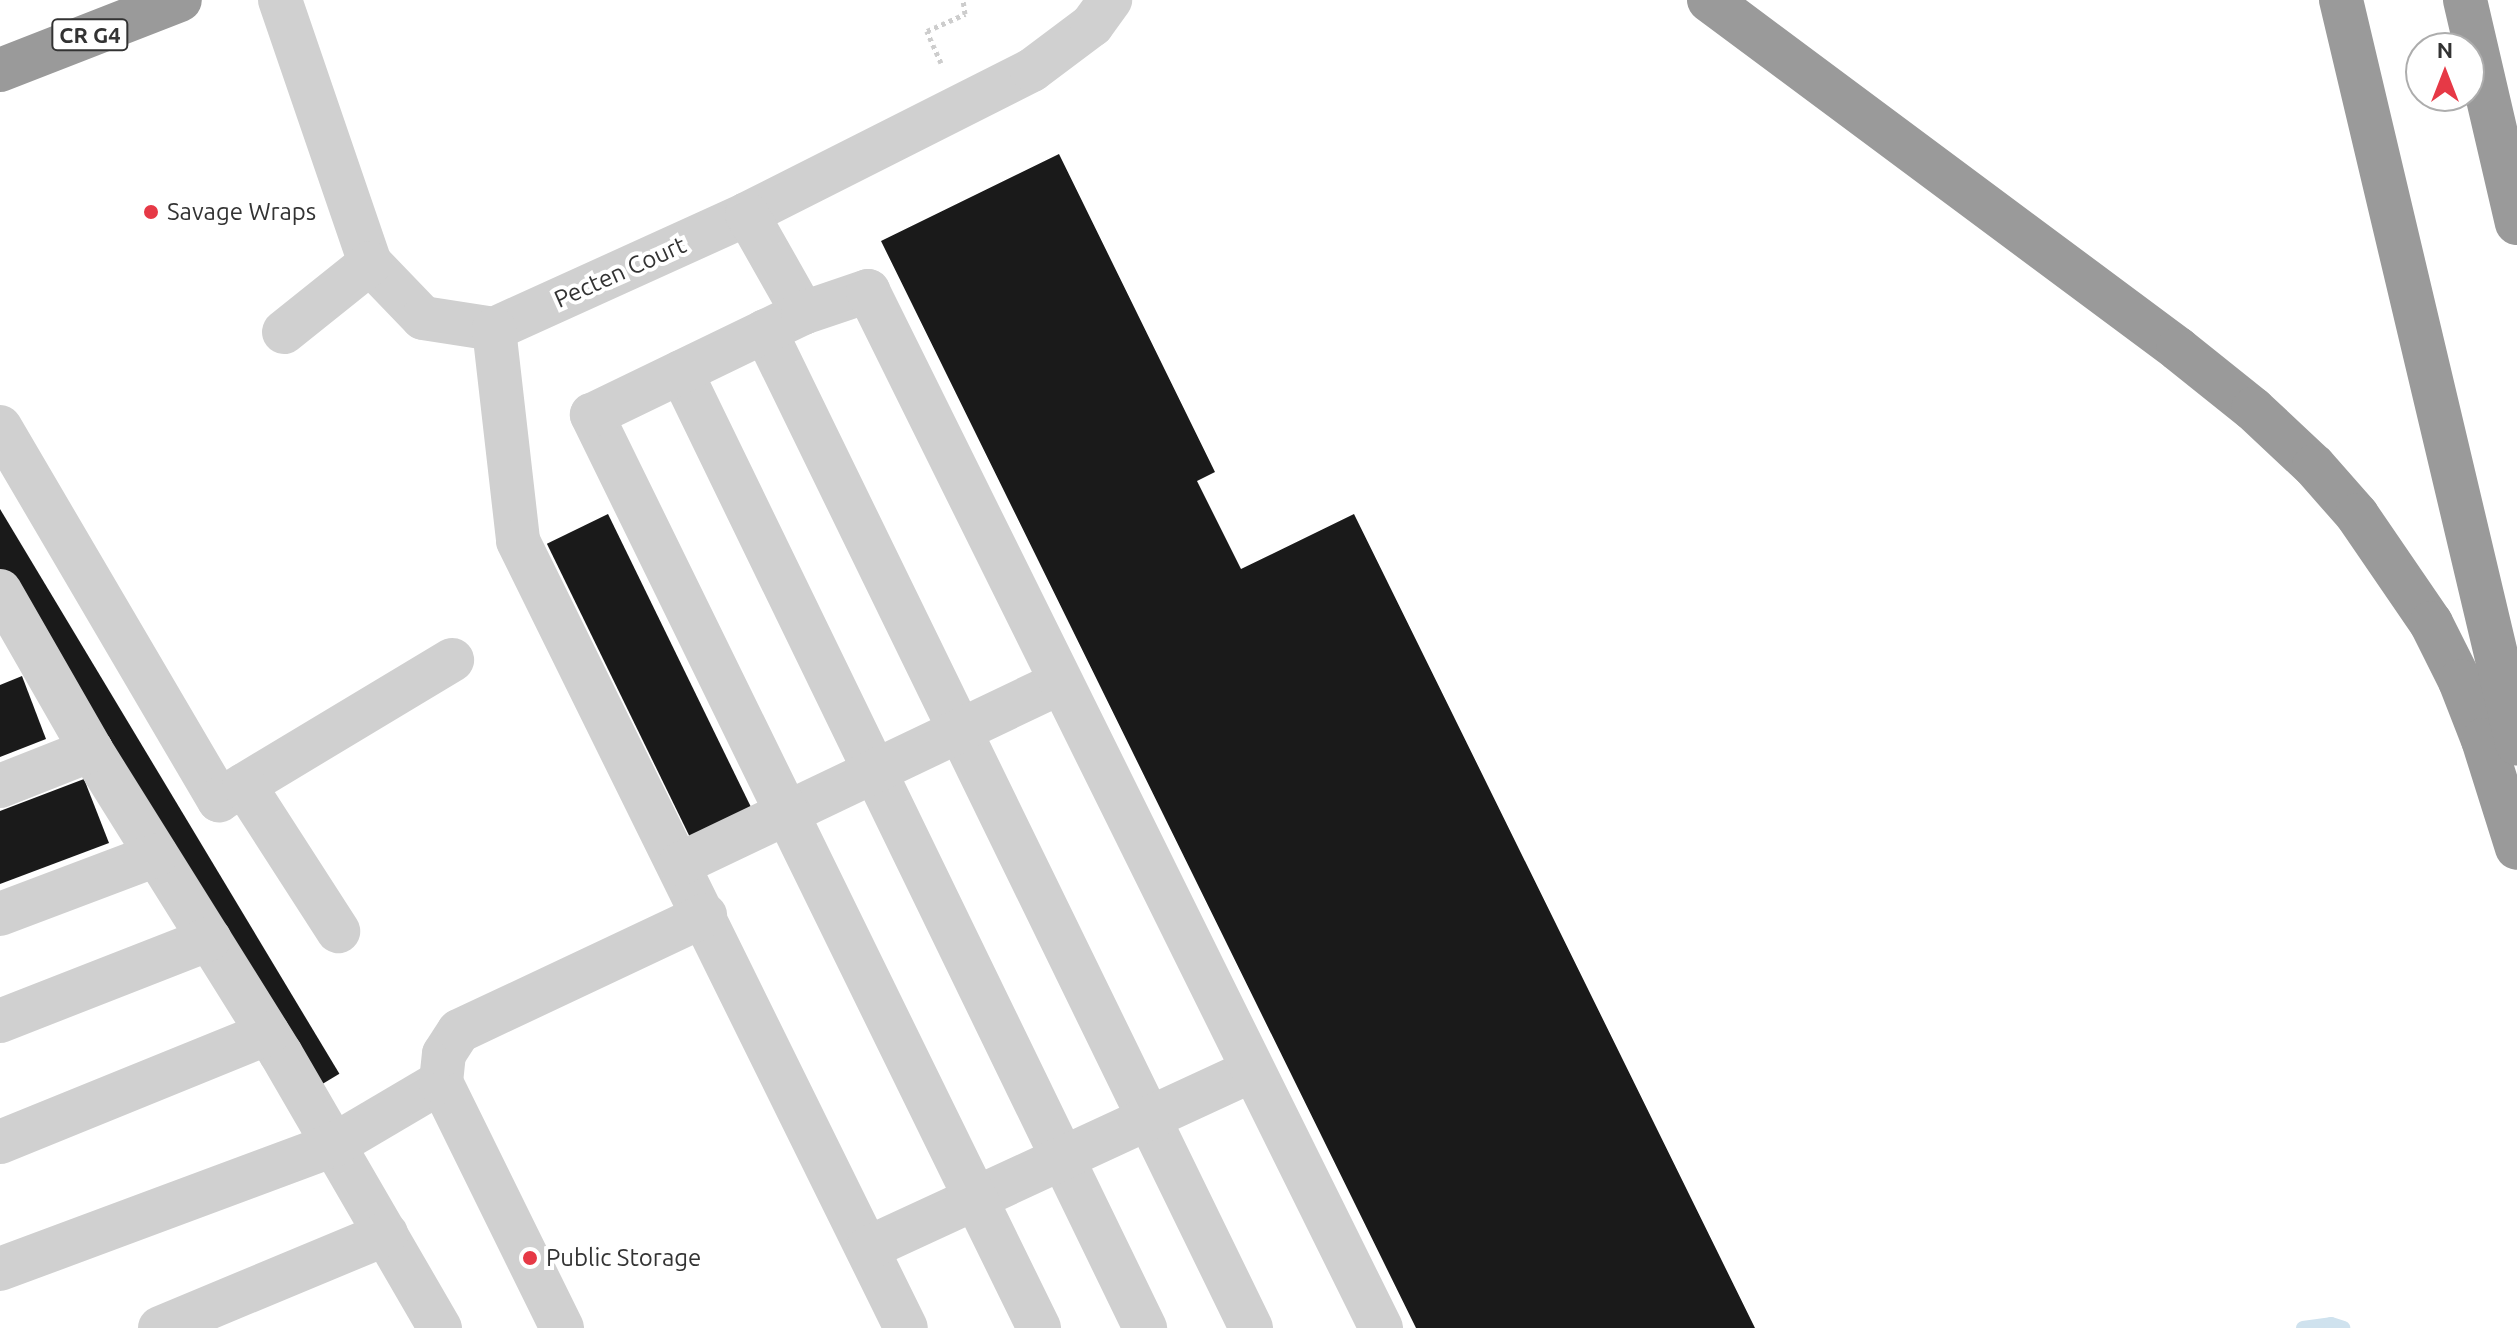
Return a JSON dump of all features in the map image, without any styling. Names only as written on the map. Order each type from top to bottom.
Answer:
[{"type":"highway","name":"CR G4","points":[[0,70],[180,0]]},
{"type":"highway","points":[[1709,0],[2178,349],[2253,409],[2314,466],[2357,515],[2431,623],[2460,681],[2483,740],[2517,848]]},
{"type":"highway","points":[[2341,0],[2517,743]]},
{"type":"highway","points":[[2465,0],[2517,223]]},
{"type":"street","points":[[280,0],[370,263],[423,318],[494,329],[518,541],[680,864],[906,1328]]},
{"type":"street","name":"Pecten Court","points":[[494,329],[747,214],[1032,70],[1092,25],[1110,0]]},
{"type":"street","points":[[747,214],[784,322],[960,730],[1251,1328]]},
{"type":"street","points":[[284,332],[370,263]]},
{"type":"street","points":[[1039,1328],[592,415],[784,322],[868,291],[1381,1328]]},
{"type":"street","points":[[681,372],[1145,1328]]},
{"type":"street","points":[[0,427],[219,800],[452,660]]},
{"type":"street","points":[[0,591],[15,651],[91,750],[268,1033],[440,1328]]},
{"type":"street","points":[[680,864],[1061,682]]},
{"type":"street","points":[[0,786],[91,750]]},
{"type":"street","points":[[244,785],[338,931]]},
{"type":"street","points":[[0,914],[156,855]]},
{"type":"street","points":[[562,1328],[441,1082],[444,1054],[459,1031],[705,915]]},
{"type":"street","points":[[0,1021],[209,939]]},
{"type":"street","points":[[0,1142],[268,1033]]},
{"type":"street","points":[[868,1248],[1253,1070]]},
{"type":"street","points":[[0,1269],[334,1145],[441,1082]]},
{"type":"street","points":[[160,1328],[386,1234]]},
{"type":"path","points":[[941,63],[927,31],[965,14],[963,0]]},
{"type":"building","points":[[1059,154],[1215,472],[1197,481],[1241,569],[1354,514],[1755,1328],[1416,1328],[881,241]]},
{"type":"building","points":[[0,509],[339,1074],[297,1099],[0,604]]},
{"type":"building","points":[[608,514],[753,811],[692,840],[547,544]]},
{"type":"building","points":[[22,676],[46,739],[0,757],[0,685]]},
{"type":"building","points":[[84,779],[109,843],[0,884],[0,811]]},
{"type":"waterway","points":[[2303,1328],[2331,1324],[2343,1328]]},
{"type":"place","name":"Savage Wraps","points":[[151,212]]},
{"type":"place","name":"Public Storage","points":[[530,1258]]}]
